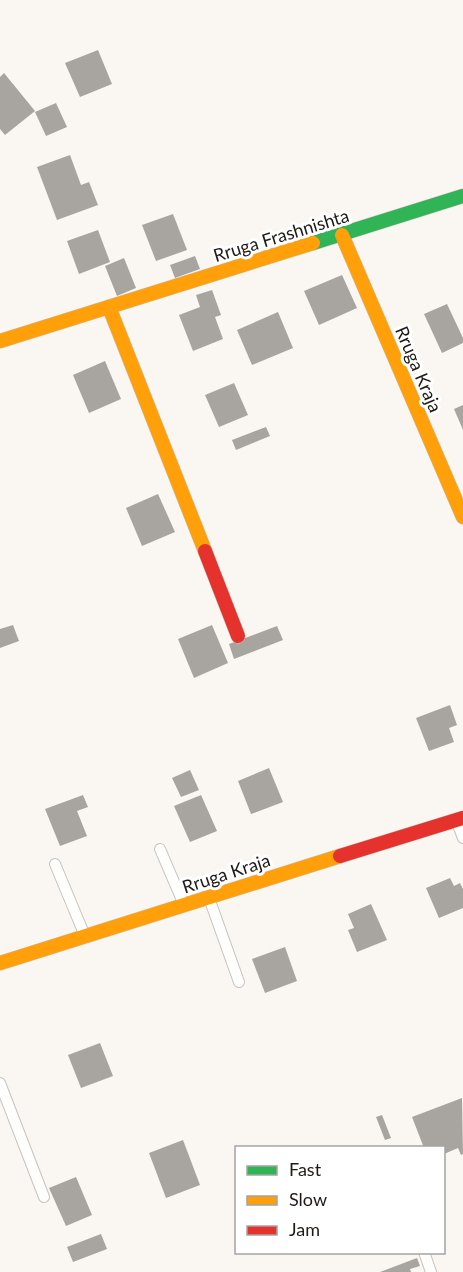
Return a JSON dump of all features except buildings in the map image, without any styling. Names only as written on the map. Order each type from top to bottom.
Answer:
[{"type":"street","name":"Rruga Frashnishta","points":[[0,342],[463,196]]},
{"type":"street","name":"Rruga Kraja","points":[[342,235],[463,517]]},
{"type":"street","points":[[109,308],[238,636]]},
{"type":"street","name":"Rruga Kraja","points":[[0,963],[459,819]]},
{"type":"lane","points":[[459,819],[463,838]]},
{"type":"lane","points":[[160,849],[184,905]]},
{"type":"lane","points":[[56,864],[86,936]]},
{"type":"lane","points":[[209,897],[239,982]]},
{"type":"lane","points":[[0,1083],[44,1197]]},
{"type":"lane","points":[[425,1254],[431,1272]]},
{"type":"traffic: fast","points":[[313,243],[463,196]]},
{"type":"traffic: slow","points":[[342,235],[463,517]]},
{"type":"traffic: slow","points":[[0,341],[313,243]]},
{"type":"traffic: slow","points":[[109,307],[205,551]]},
{"type":"traffic: slow","points":[[0,963],[340,856]]},
{"type":"traffic: jam","points":[[205,551],[238,636]]},
{"type":"traffic: jam","points":[[340,856],[463,818]]}]
